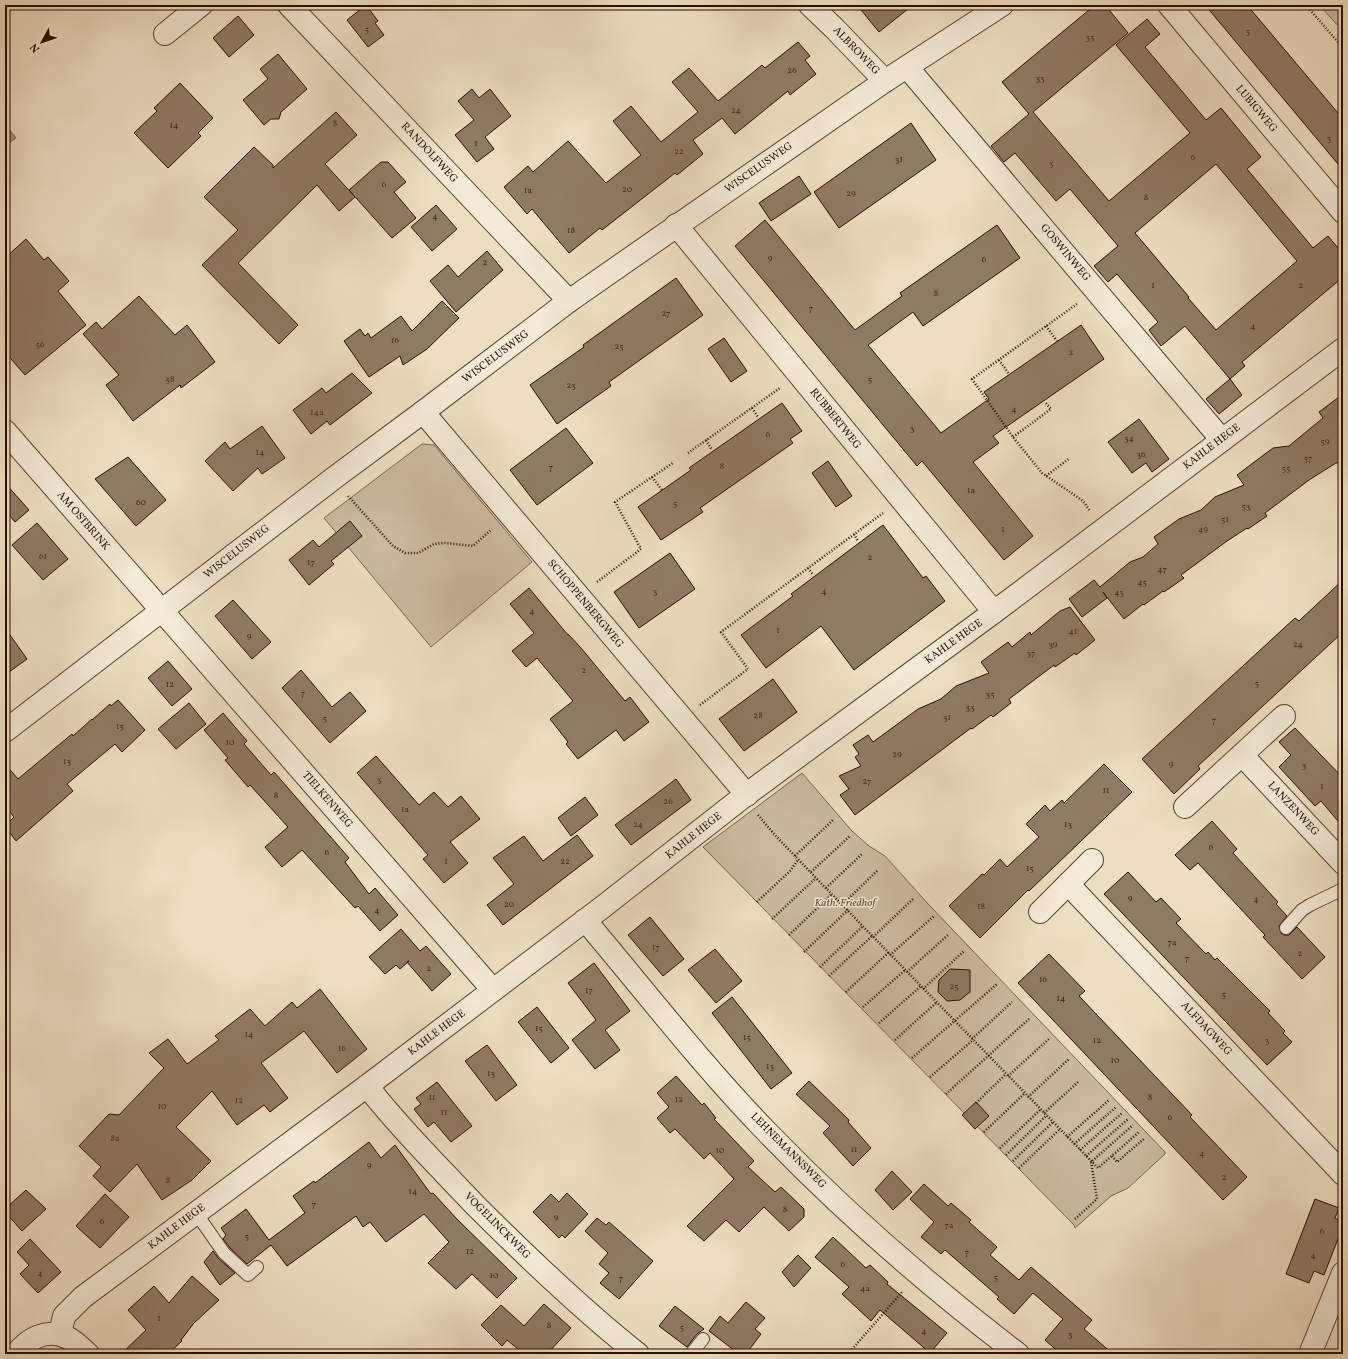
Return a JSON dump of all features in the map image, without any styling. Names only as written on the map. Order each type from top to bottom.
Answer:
[{"type":"street","points":[[165,34],[201,5]]},
{"type":"street","name":"RANDOLFWEG","points":[[289,5],[569,301]]},
{"type":"street","name":"ALBROWEG","points":[[810,5],[885,81]]},
{"type":"street","name":"WISCELUSWEG","points":[[5,731],[334,478],[569,301],[676,225],[885,81],[1002,5]]},
{"type":"street","name":"LUBIGWEG","points":[[1169,5],[1343,212]]},
{"type":"street","name":"GOSWINWEG","points":[[907,67],[1222,440]]},
{"type":"street","name":"RUBBERTWEG","points":[[676,225],[994,612]]},
{"type":"street","name":"KAHLE HEGE","points":[[60,1334],[64,1316],[83,1297],[367,1086],[745,796],[994,612],[1343,349]]},
{"type":"street","name":"SCHOPPENBERGWEG","points":[[423,412],[682,718],[745,796]]},
{"type":"street","name":"AM OSTBRINK","points":[[5,431],[161,611]]},
{"type":"street","name":"TIELKENWEG","points":[[161,611],[493,990]]},
{"type":"street","points":[[1185,807],[1284,716]]},
{"type":"street","name":"LANZENWEG","points":[[1242,755],[1343,863]]},
{"type":"street","points":[[1040,912],[1092,860]]},
{"type":"street","name":"ALFDAGWEG","points":[[1068,884],[1343,1174]]},
{"type":"street","name":"LEHNEMANNSWEG","points":[[585,920],[689,1045],[766,1131],[861,1224],[972,1319],[1018,1354]]},
{"type":"street","name":"VOGELINCKWEG","points":[[367,1086],[413,1140],[496,1226],[569,1296],[638,1354]]},
{"type":"street","points":[[1310,1354],[1343,1273]]},
{"type":"street","points":[[16,1354],[24,1344],[33,1338],[46,1334],[60,1334],[67,1337],[88,1354]]},
{"type":"lane","points":[[1286,928],[1306,907],[1343,889]]},
{"type":"lane","points":[[196,1213],[224,1253],[248,1275],[257,1267]]},
{"type":"lane","points":[[691,1354],[703,1339]]},
{"type":"path","points":[[1306,5],[1343,48]]},
{"type":"path","points":[[1074,306],[972,379],[1042,473],[1083,501],[1103,530]]},
{"type":"path","points":[[1046,326],[1057,341]]},
{"type":"path","points":[[999,360],[1009,374]]},
{"type":"path","points":[[688,453],[799,375]]},
{"type":"path","points":[[1013,436],[1050,409],[1045,402]]},
{"type":"path","points":[[752,408],[758,417]]},
{"type":"path","points":[[706,440],[712,450]]},
{"type":"path","points":[[1046,476],[1070,458]]},
{"type":"path","points":[[578,596],[641,549],[615,502],[673,463]]},
{"type":"path","points":[[334,478],[393,546],[405,553],[418,552],[434,544],[445,543],[473,546],[510,515]]},
{"type":"path","points":[[652,478],[662,490]]},
{"type":"path","points":[[682,718],[748,669],[722,632],[901,499]]},
{"type":"path","points":[[854,534],[858,541]]},
{"type":"path","points":[[808,568],[814,575]]},
{"type":"path","points":[[745,796],[774,834],[798,860],[1098,1168],[1139,1132]]},
{"type":"path","points":[[795,856],[834,819]]},
{"type":"path","points":[[811,872],[850,836]]},
{"type":"path","points":[[826,888],[862,854]]},
{"type":"path","points":[[756,902],[790,871],[798,860]]},
{"type":"path","points":[[842,905],[878,870]]},
{"type":"path","points":[[772,919],[816,878]]},
{"type":"path","points":[[789,935],[832,894]]},
{"type":"path","points":[[830,976],[913,899]]},
{"type":"path","points":[[804,952],[848,910]]},
{"type":"path","points":[[846,992],[934,916]]},
{"type":"path","points":[[820,967],[863,926]]},
{"type":"path","points":[[863,1008],[949,934]]},
{"type":"path","points":[[879,1024],[964,951]]},
{"type":"path","points":[[912,1058],[997,984]]},
{"type":"path","points":[[895,1040],[937,1002]]},
{"type":"path","points":[[930,1077],[1012,1002]]},
{"type":"path","points":[[946,1094],[1030,1018]]},
{"type":"path","points":[[976,1102],[1050,1038]]},
{"type":"path","points":[[1028,1097],[1069,1059]]},
{"type":"path","points":[[1006,1155],[1078,1082]]},
{"type":"path","points":[[984,1132],[1025,1093]]},
{"type":"path","points":[[1067,1137],[1109,1100]]},
{"type":"path","points":[[1074,1144],[1116,1107]]},
{"type":"path","points":[[1000,1148],[1041,1109]]},
{"type":"path","points":[[1080,1150],[1122,1114]]},
{"type":"path","points":[[1086,1156],[1128,1119]]},
{"type":"path","points":[[1013,1161],[1053,1122]]},
{"type":"path","points":[[1091,1162],[1133,1125]]},
{"type":"path","points":[[1019,1168],[1060,1129]]},
{"type":"path","points":[[1112,1156],[1117,1162],[1145,1138]]},
{"type":"path","points":[[1075,1219],[1097,1199],[1091,1162]]},
{"type":"path","points":[[848,1354],[918,1274]]},
{"type":"green space","points":[[1319,5],[1343,5],[1343,31]]},
{"type":"green space","points":[[422,444],[434,445],[532,562],[431,647],[324,518]]},
{"type":"green space","name":"Kath. Friedhof","points":[[802,773],[852,831],[869,846],[885,856],[930,906],[1165,1152],[1165,1154],[1128,1188],[1111,1196],[1075,1228],[1074,1225],[703,847]]},
{"type":"shaded area","points":[[5,124],[16,138],[5,146]]},
{"type":"building","points":[[366,5],[378,21],[375,23],[384,35],[368,47],[347,20]]},
{"type":"building","points":[[857,5],[913,5],[879,32]]},
{"type":"building","points":[[1095,5],[1105,5],[1128,33],[1033,112],[1109,201],[1190,133],[1116,45],[1147,19],[1160,34],[1145,47],[1206,120],[1221,108],[1261,157],[1247,169],[1313,248],[1328,236],[1343,254],[1343,277],[1242,362],[1245,366],[1230,379],[1185,326],[1161,346],[1149,330],[1158,322],[1117,274],[1108,282],[1094,266],[1118,246],[1070,189],[1056,201],[1015,153],[1004,162],[991,146],[1029,114],[1002,82]],"holes":[[[1216,164],[1297,261],[1216,330],[1135,233]]]},
{"type":"building","points":[[1205,5],[1247,5],[1343,119],[1343,170]]},
{"type":"building","points":[[238,16],[254,35],[229,57],[213,38]]},
{"type":"building","points":[[798,42],[810,56],[805,60],[816,74],[790,95],[788,91],[735,134],[722,118],[693,140],[703,154],[677,175],[675,173],[602,230],[600,228],[569,253],[532,209],[527,214],[504,187],[528,166],[533,172],[568,141],[606,183],[641,155],[613,121],[631,106],[661,142],[698,112],[672,82],[689,68],[718,101],[762,65],[765,68]]},
{"type":"building","points":[[278,54],[307,89],[281,112],[279,119],[271,119],[264,125],[243,100],[268,79],[260,69]]},
{"type":"building","points":[[180,83],[213,118],[198,133],[201,136],[168,168],[134,133],[157,111],[154,108]]},
{"type":"building","points":[[472,89],[479,98],[490,89],[511,116],[485,137],[494,149],[477,162],[455,135],[474,120],[458,101]]},
{"type":"building","points":[[336,112],[357,135],[325,164],[355,197],[339,211],[317,185],[238,263],[298,325],[279,344],[202,265],[238,230],[204,197],[254,147],[273,165],[273,168]]},
{"type":"building","points":[[911,123],[936,160],[839,228],[814,192]]},
{"type":"building","points":[[381,162],[388,162],[406,182],[394,192],[416,218],[392,238],[349,190]]},
{"type":"building","points":[[799,176],[811,194],[771,221],[759,203]]},
{"type":"building","points":[[436,205],[457,229],[432,251],[411,227]]},
{"type":"building","points":[[765,220],[855,330],[902,296],[900,293],[997,225],[1020,258],[923,326],[913,312],[868,345],[941,433],[989,399],[984,392],[1081,325],[1104,359],[993,436],[999,443],[973,462],[1033,536],[1004,560],[922,461],[917,466],[735,246]]},
{"type":"building","points":[[26,239],[44,260],[48,257],[69,281],[58,291],[86,325],[25,375],[5,352],[5,258]]},
{"type":"building","points":[[487,251],[503,270],[456,312],[430,281],[448,265],[458,277]]},
{"type":"building","points":[[676,278],[703,315],[609,382],[611,386],[557,424],[530,385],[584,347],[583,345]]},
{"type":"building","points":[[139,296],[175,335],[187,325],[215,362],[181,388],[180,385],[133,421],[106,385],[119,375],[83,334],[96,322],[102,329]]},
{"type":"building","points":[[442,301],[459,318],[427,349],[403,365],[400,356],[369,377],[344,341],[360,329],[365,336],[368,333],[371,338],[401,316],[412,331]]},
{"type":"building","points":[[724,338],[747,371],[731,382],[708,349]]},
{"type":"building","points":[[352,373],[372,393],[330,425],[327,421],[311,434],[293,410],[322,388],[326,393]]},
{"type":"building","points":[[1230,379],[1242,395],[1219,414],[1206,399]]},
{"type":"building","points":[[1343,394],[1343,463],[1336,463],[1309,480],[1265,513],[1267,516],[1227,541],[1181,575],[1184,578],[1144,605],[1143,604],[1124,619],[1103,592],[1107,598],[1082,617],[1069,599],[1094,580],[1100,587],[1130,562],[1143,557],[1158,544],[1154,537],[1179,519],[1201,510],[1215,497],[1244,485],[1237,475],[1273,448],[1289,446],[1323,418],[1319,412]]},
{"type":"building","points":[[782,403],[802,431],[790,439],[793,443],[700,508],[703,512],[661,540],[638,507],[691,470],[689,468]]},
{"type":"building","points":[[1139,419],[1169,459],[1152,472],[1146,463],[1132,473],[1108,442]]},
{"type":"building","points":[[262,426],[285,458],[262,474],[258,468],[233,491],[205,461],[225,442],[230,449]]},
{"type":"building","points":[[566,428],[593,463],[537,505],[510,470]]},
{"type":"building","points":[[128,457],[166,500],[136,526],[95,479]]},
{"type":"building","points":[[828,461],[852,496],[836,507],[812,473]]},
{"type":"building","points":[[5,483],[29,510],[15,522],[5,510]]},
{"type":"building","points":[[350,521],[362,536],[331,561],[334,564],[309,585],[289,560],[313,540],[319,547]]},
{"type":"building","points":[[37,523],[68,559],[43,580],[12,545]]},
{"type":"building","points":[[883,525],[923,578],[926,576],[945,601],[854,670],[821,626],[766,668],[741,635],[793,596],[791,594]]},
{"type":"building","points":[[670,553],[695,589],[639,628],[614,592]]},
{"type":"building","points":[[1343,580],[1343,632],[1198,766],[1200,769],[1174,794],[1142,759],[1295,618],[1299,621]]},
{"type":"building","points":[[529,588],[625,701],[630,697],[649,722],[624,741],[616,730],[578,759],[566,744],[568,742],[550,719],[573,701],[537,658],[526,667],[512,651],[534,633],[510,604]]},
{"type":"building","points":[[233,600],[271,642],[252,659],[215,616]]},
{"type":"building","points":[[1070,607],[1095,640],[1076,655],[1075,653],[1055,667],[1054,665],[1009,699],[1011,703],[993,717],[991,715],[972,729],[971,728],[855,815],[840,795],[849,789],[839,776],[861,766],[855,757],[859,754],[853,745],[868,735],[873,742],[918,709],[941,699],[956,686],[989,673],[981,662],[1008,642],[1012,647],[1030,632],[1031,635],[1060,611]]},
{"type":"building","points":[[5,628],[27,659],[5,675]]},
{"type":"building","points":[[168,661],[192,689],[172,706],[148,678]]},
{"type":"building","points":[[301,670],[332,707],[350,692],[366,711],[330,743],[282,688]]},
{"type":"building","points":[[773,679],[797,712],[744,751],[719,719]]},
{"type":"building","points":[[118,700],[145,730],[122,752],[115,744],[67,784],[73,791],[16,841],[5,826],[14,817],[5,806],[5,764],[18,779],[72,734],[73,736],[110,704],[111,706]]},
{"type":"building","points":[[189,703],[206,724],[176,749],[158,729]]},
{"type":"building","points":[[223,713],[247,741],[244,744],[271,775],[274,772],[349,858],[345,862],[369,894],[375,888],[398,915],[380,931],[358,906],[355,908],[302,850],[282,867],[265,847],[288,827],[250,785],[248,787],[225,760],[228,758],[204,730]]},
{"type":"building","points":[[1295,728],[1343,778],[1343,827],[1321,801],[1315,806],[1279,767],[1291,755],[1279,742]]},
{"type":"building","points":[[376,756],[419,805],[434,792],[448,807],[461,796],[480,819],[450,842],[468,863],[444,883],[423,859],[428,855],[357,773]]},
{"type":"building","points":[[1104,764],[1132,792],[1029,891],[1028,890],[980,938],[949,906],[1000,859],[1007,867],[1039,837],[1026,824],[1045,805],[1050,811],[1062,800],[1064,803]]},
{"type":"building","points":[[676,779],[691,800],[631,845],[615,825]]},
{"type":"building","points":[[585,797],[598,815],[571,836],[558,818]]},
{"type":"building","points":[[1212,821],[1237,849],[1233,853],[1278,902],[1276,904],[1287,916],[1279,926],[1281,933],[1284,935],[1289,935],[1297,927],[1325,957],[1302,979],[1263,937],[1265,935],[1198,863],[1190,870],[1175,855]]},
{"type":"building","points":[[577,835],[593,856],[503,925],[487,905],[514,884],[493,858],[524,836],[543,861]]},
{"type":"building","points":[[1128,872],[1156,902],[1161,898],[1181,919],[1176,923],[1206,954],[1208,952],[1215,960],[1217,958],[1270,1011],[1268,1013],[1285,1031],[1283,1033],[1292,1042],[1267,1065],[1104,894]]},
{"type":"building","points":[[650,917],[684,959],[663,976],[628,935]]},
{"type":"building","points":[[401,929],[420,951],[426,946],[451,974],[432,991],[407,962],[400,969],[396,965],[385,974],[369,957]]},
{"type":"building","points":[[715,949],[742,981],[716,1003],[688,970]]},
{"type":"building","points":[[1049,954],[1085,991],[1079,996],[1192,1115],[1190,1117],[1247,1177],[1223,1200],[1018,983]]},
{"type":"building","points":[[594,963],[630,1011],[605,1030],[620,1050],[595,1069],[572,1040],[596,1020],[568,983]]},
{"type":"building","points":[[950,969],[970,970],[970,992],[960,1000],[947,1001],[938,992],[939,980]]},
{"type":"building","points":[[320,989],[367,1049],[337,1073],[304,1031],[261,1063],[288,1098],[270,1112],[264,1105],[237,1125],[212,1091],[176,1127],[211,1161],[192,1180],[162,1200],[137,1164],[110,1192],[93,1176],[101,1167],[79,1146],[109,1114],[119,1115],[164,1068],[149,1053],[168,1039],[187,1064],[219,1040],[215,1036],[250,1009],[265,1026],[292,1002],[297,1008]]},
{"type":"building","points":[[732,997],[792,1073],[771,1089],[712,1013]]},
{"type":"building","points":[[537,1007],[569,1048],[551,1063],[518,1022]]},
{"type":"building","points":[[487,1045],[517,1085],[496,1101],[465,1061]]},
{"type":"building","points":[[676,1076],[702,1105],[704,1103],[716,1118],[714,1119],[754,1161],[748,1167],[775,1192],[781,1187],[804,1209],[804,1217],[789,1231],[764,1207],[739,1232],[726,1220],[704,1241],[687,1226],[734,1179],[710,1153],[704,1159],[675,1129],[670,1133],[657,1118],[669,1107],[657,1093]]},
{"type":"building","points":[[809,1081],[849,1120],[848,1122],[871,1148],[853,1166],[823,1133],[830,1126],[796,1094]]},
{"type":"building","points":[[437,1082],[472,1126],[451,1142],[434,1122],[428,1127],[414,1109],[421,1104],[416,1098]]},
{"type":"building","points":[[976,1102],[989,1116],[975,1129],[962,1115]]},
{"type":"building","points":[[369,1142],[381,1158],[395,1145],[431,1194],[433,1193],[456,1218],[517,1278],[497,1298],[472,1274],[456,1289],[428,1263],[449,1242],[424,1214],[386,1242],[370,1222],[363,1227],[356,1216],[287,1266],[271,1245],[247,1264],[223,1239],[226,1235],[221,1228],[246,1209],[269,1240],[305,1213],[293,1196],[314,1181],[315,1183]]},
{"type":"building","points":[[892,1171],[912,1192],[893,1210],[875,1190]]},
{"type":"building","points":[[924,1184],[948,1206],[951,1203],[971,1220],[969,1222],[997,1247],[990,1255],[1019,1280],[1031,1267],[1092,1320],[1084,1329],[1113,1354],[1061,1354],[1045,1340],[1063,1319],[1033,1293],[1014,1314],[997,1299],[999,1297],[945,1250],[941,1254],[921,1237],[934,1222],[910,1199]]},
{"type":"building","points":[[26,1190],[46,1209],[22,1231],[5,1212],[5,1209]]},
{"type":"building","points":[[567,1193],[588,1214],[565,1238],[562,1235],[559,1238],[533,1212],[551,1194],[559,1202]]},
{"type":"building","points":[[105,1194],[129,1217],[100,1248],[76,1226]]},
{"type":"building","points":[[1315,1199],[1339,1208],[1335,1218],[1343,1222],[1343,1226],[1324,1275],[1314,1271],[1309,1283],[1286,1274]]},
{"type":"building","points":[[597,1218],[606,1225],[609,1222],[653,1261],[619,1299],[600,1283],[609,1273],[599,1264],[608,1253],[585,1231]]},
{"type":"building","points":[[833,1237],[866,1268],[870,1265],[888,1282],[887,1284],[947,1333],[930,1353],[880,1310],[871,1321],[842,1294],[849,1287],[815,1257]]},
{"type":"building","points":[[30,1239],[61,1272],[38,1293],[20,1274],[29,1265],[17,1252]]},
{"type":"building","points":[[213,1251],[219,1259],[235,1273],[220,1285],[204,1262]]},
{"type":"building","points":[[798,1255],[811,1268],[794,1287],[782,1272]]},
{"type":"building","points":[[192,1276],[219,1300],[194,1323],[181,1340],[182,1341],[168,1354],[121,1354],[146,1330],[128,1310],[154,1286],[169,1303]]},
{"type":"building","points":[[746,1302],[765,1318],[755,1329],[761,1334],[746,1354],[739,1354],[709,1331],[720,1316],[728,1323]]},
{"type":"building","points":[[544,1304],[571,1328],[547,1354],[524,1354],[507,1340],[502,1346],[481,1325],[501,1305],[524,1326]]},
{"type":"building","points":[[675,1306],[704,1329],[697,1334],[687,1347],[659,1326]]}]
